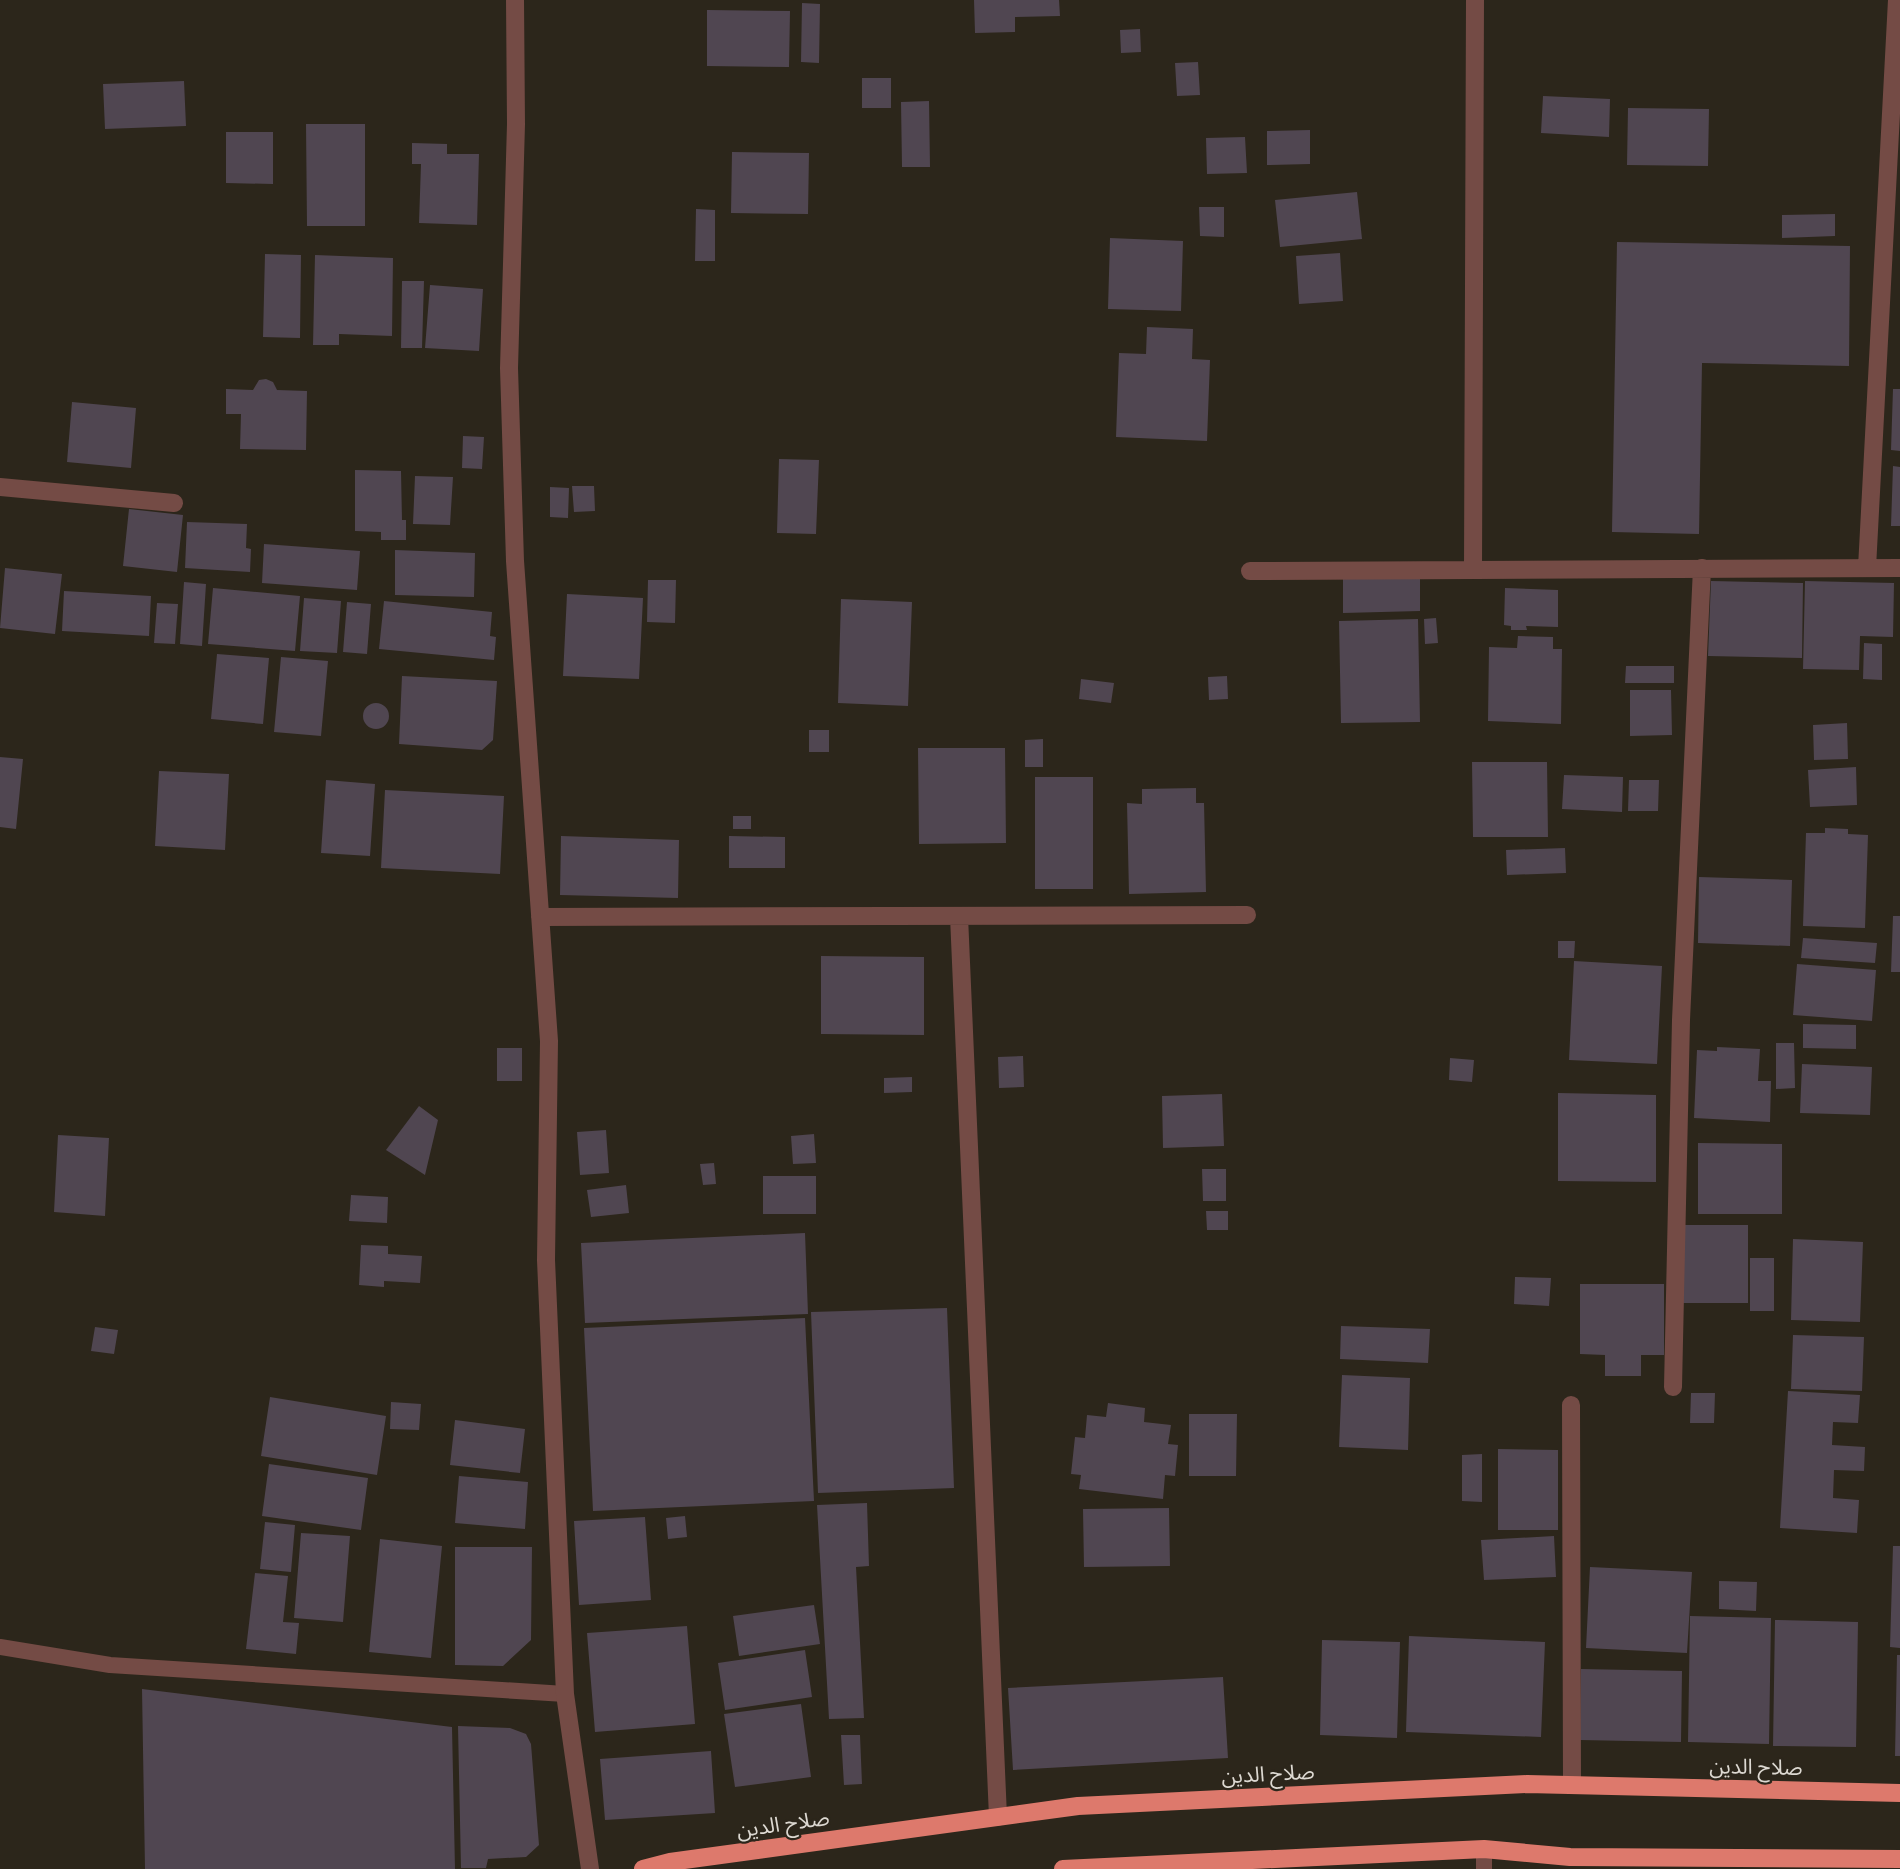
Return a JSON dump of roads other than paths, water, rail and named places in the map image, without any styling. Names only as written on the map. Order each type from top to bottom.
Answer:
[{"type":"highway","name":"صلاح الدين","points":[[643,1869],[670,1862],[1078,1806],[1527,1784],[1900,1793]]},
{"type":"highway","points":[[1063,1869],[1484,1849],[1570,1857],[1900,1859]]},
{"type":"street","points":[[515,0],[516,124],[509,368],[515,561],[549,1041],[546,1260],[565,1694],[590,1869]]},
{"type":"street","points":[[1473,570],[1474,0]]},
{"type":"street","points":[[1867,568],[1897,0]]},
{"type":"street","points":[[0,487],[174,502]]},
{"type":"street","points":[[1673,1387],[1681,1020],[1702,568]]},
{"type":"street","points":[[1250,570],[1900,568]]},
{"type":"street","points":[[540,917],[1246,915]]},
{"type":"street","points":[[959,916],[998,1817]]},
{"type":"street","points":[[1571,1405],[1572,1785]]},
{"type":"lane","points":[[0,1647],[110,1665],[565,1694]]},
{"type":"lane","points":[[1484,1849],[1484,1869]]}]
